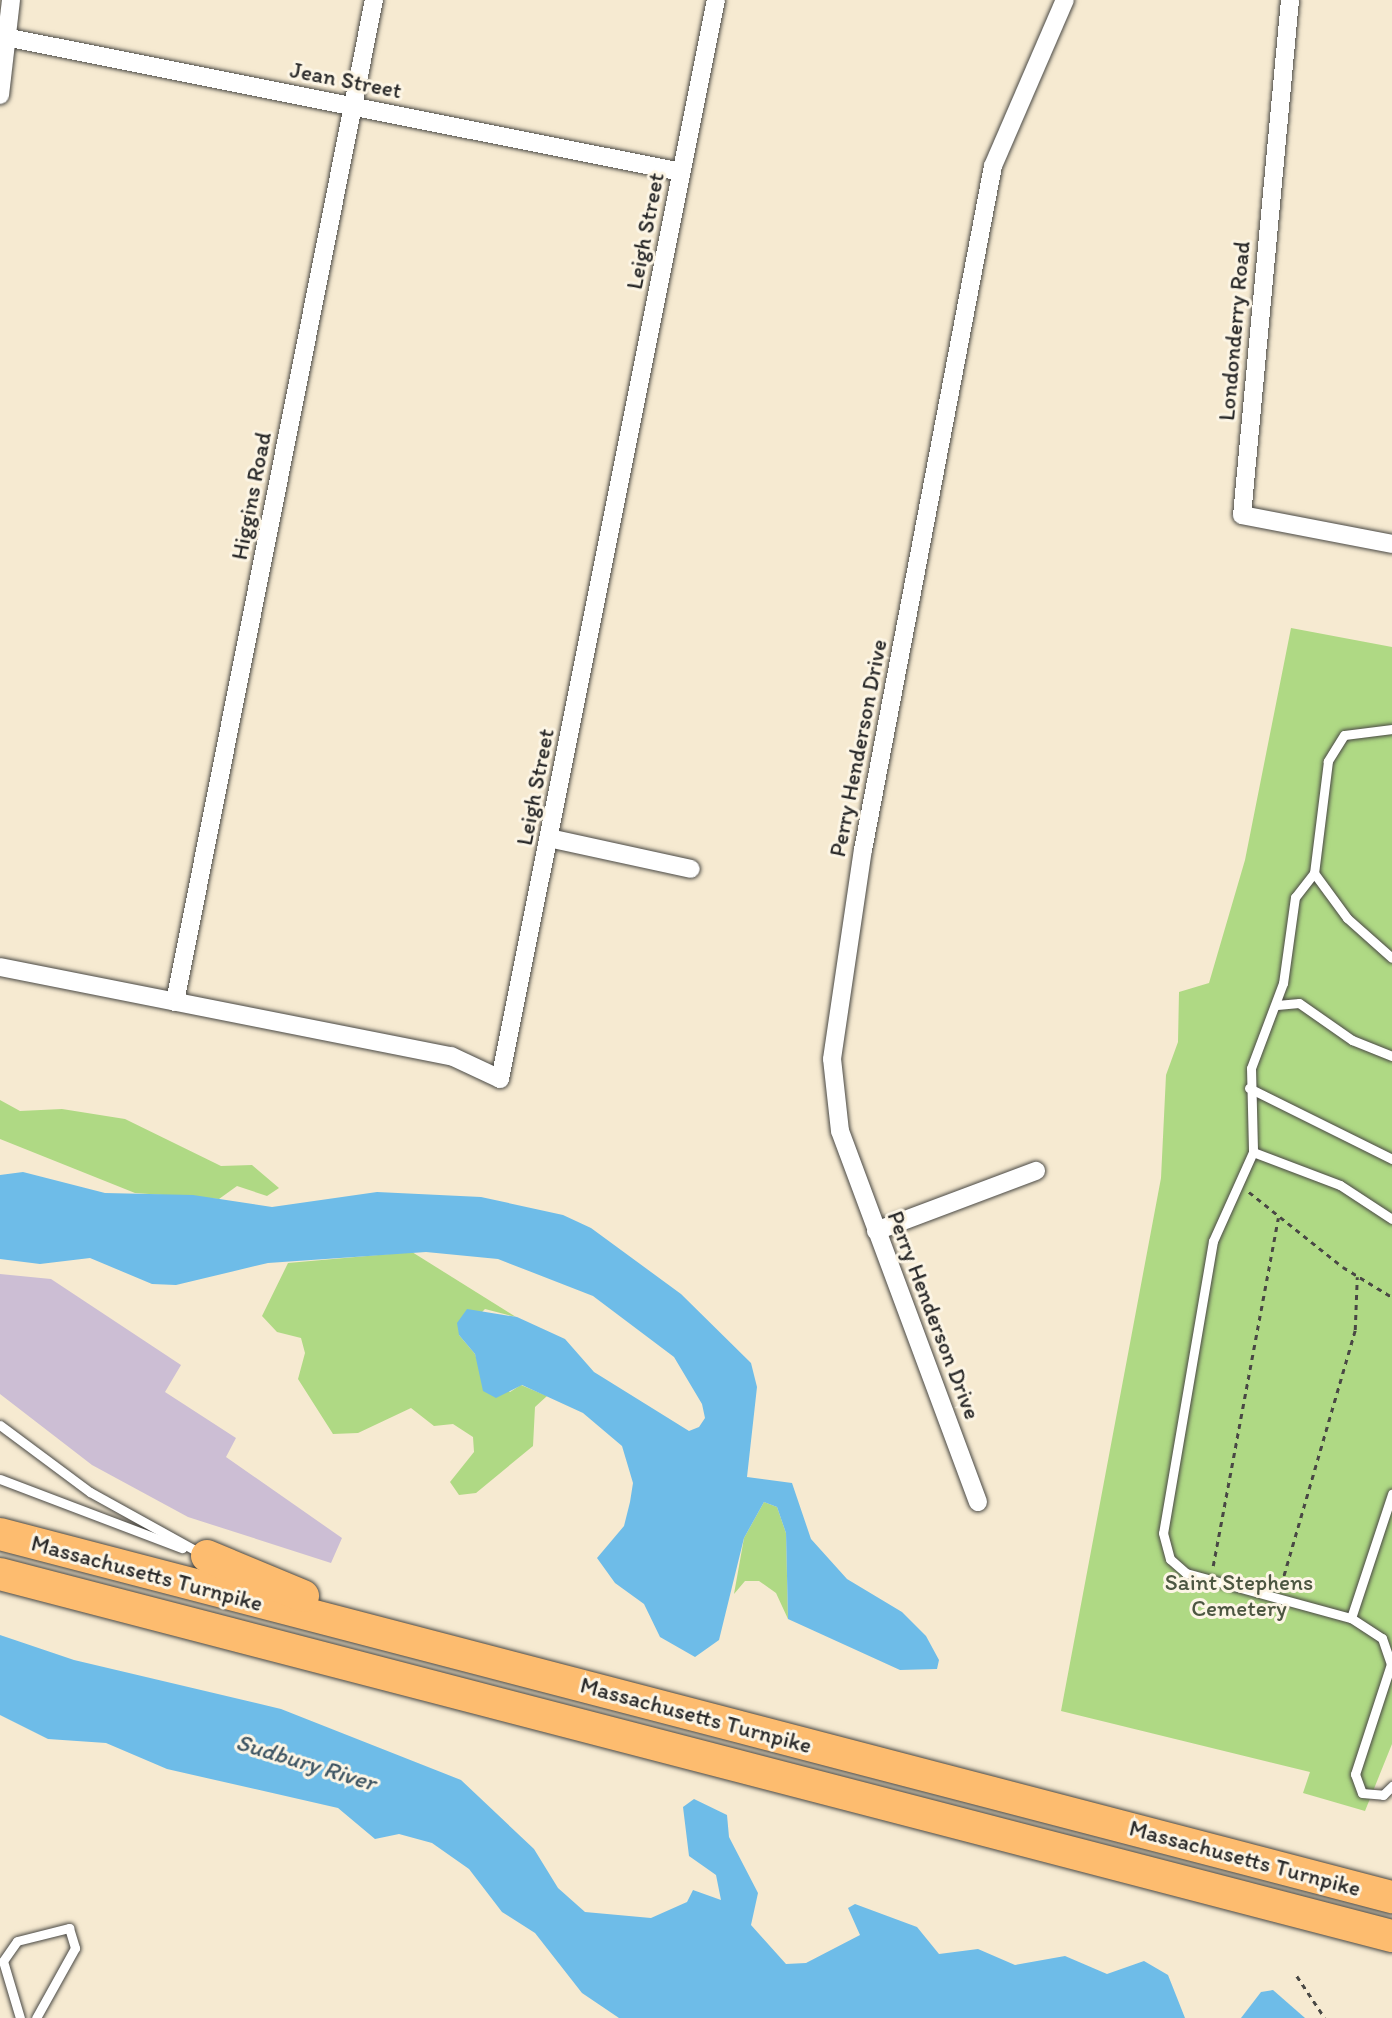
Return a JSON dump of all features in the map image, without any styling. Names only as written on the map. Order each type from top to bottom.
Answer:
[{"type":"highway","name":"Massachusetts Turnpike","points":[[0,1534],[1392,1896]]},
{"type":"highway","points":[[206,1556],[411,1641]]},
{"type":"highway","name":"Massachusetts Turnpike","points":[[0,1574],[1392,1936]]},
{"type":"street","points":[[0,95],[4,37],[11,0]]},
{"type":"street","name":"Higgins Road","points":[[175,1002],[374,0]]},
{"type":"street","name":"Leigh Street","points":[[0,967],[451,1056],[500,1079],[716,0]]},
{"type":"street","name":"Perry Henderson Drive","points":[[978,1502],[876,1231],[834,1098],[832,1059],[846,947],[993,166],[1065,0]]},
{"type":"street","name":"Londonderry Road","points":[[1290,0],[1242,515],[1392,544]]},
{"type":"street","name":"Jean Street","points":[[4,37],[681,172]]},
{"type":"street","points":[[550,838],[691,869]]},
{"type":"street","points":[[876,1231],[1036,1171]]},
{"type":"lane","points":[[1392,729],[1354,731],[1335,746],[1314,873],[1295,897],[1276,1005],[1249,1088],[1253,1152],[1213,1241],[1164,1514],[1170,1559],[1209,1582],[1351,1618],[1382,1638],[1391,1664],[1356,1764],[1357,1785],[1373,1796],[1392,1786]]},
{"type":"lane","points":[[1314,873],[1348,918],[1392,958]]},
{"type":"lane","points":[[1276,1005],[1299,1003],[1352,1040],[1392,1056]]},
{"type":"lane","points":[[1249,1088],[1390,1157]]},
{"type":"lane","points":[[1253,1152],[1340,1185],[1392,1219]]},
{"type":"lane","points":[[0,1425],[90,1492],[206,1556]]},
{"type":"lane","points":[[0,1479],[206,1556]]},
{"type":"lane","points":[[1351,1618],[1392,1494]]},
{"type":"lane","points":[[20,2018],[3,1961],[17,1941],[69,1928],[75,1948],[36,2018]]},
{"type":"path","points":[[1239,1183],[1278,1218],[1357,1277],[1392,1297]]},
{"type":"path","points":[[1209,1582],[1278,1218]]},
{"type":"path","points":[[1277,1598],[1355,1330],[1357,1277]]},
{"type":"path","points":[[1297,1976],[1325,2018]]},
{"type":"shaded area","points":[[0,1274],[51,1279],[181,1365],[165,1392],[236,1438],[226,1457],[342,1538],[331,1563],[188,1517],[92,1465],[0,1394]]},
{"type":"green space","name":"Saint Stephens Cemetery","points":[[1291,628],[1392,647],[1392,1744],[1365,1811],[1303,1793],[1310,1772],[1061,1711],[1161,1178],[1166,1075],[1178,1042],[1179,992],[1209,983],[1245,860]]},
{"type":"green space","points":[[0,1100],[20,1111],[62,1109],[125,1119],[221,1166],[252,1165],[279,1188],[267,1196],[237,1186],[219,1199],[135,1193],[0,1139]]},
{"type":"green space","points":[[412,1252],[516,1317],[485,1309],[459,1335],[475,1354],[482,1375],[510,1392],[521,1385],[547,1396],[535,1407],[533,1446],[476,1493],[459,1495],[450,1482],[474,1452],[473,1437],[453,1424],[434,1426],[411,1408],[358,1433],[333,1434],[298,1379],[305,1353],[301,1338],[277,1332],[262,1316],[288,1263]]},
{"type":"green space","points":[[764,1502],[777,1507],[786,1533],[788,1619],[776,1593],[759,1581],[745,1581],[734,1594],[744,1538]]},
{"type":"water","points":[[23,1172],[105,1193],[193,1195],[272,1207],[377,1192],[481,1197],[563,1215],[591,1228],[681,1294],[751,1363],[757,1387],[747,1477],[792,1483],[811,1539],[847,1579],[902,1612],[926,1636],[939,1660],[937,1669],[900,1670],[788,1619],[786,1533],[777,1507],[764,1502],[744,1538],[719,1640],[695,1657],[660,1637],[644,1604],[615,1583],[597,1558],[624,1526],[630,1502],[633,1483],[622,1446],[583,1413],[522,1385],[496,1398],[483,1391],[475,1354],[459,1335],[457,1323],[467,1309],[517,1317],[565,1339],[594,1372],[689,1431],[699,1427],[705,1418],[702,1404],[674,1357],[593,1296],[498,1259],[426,1252],[268,1263],[176,1285],[152,1284],[90,1258],[40,1264],[0,1259],[0,1175]]},
{"type":"water","name":"Sudbury River","points":[[0,1635],[74,1660],[281,1709],[461,1780],[534,1849],[558,1888],[585,1912],[651,1918],[687,1902],[693,1890],[721,1900],[716,1875],[689,1856],[683,1807],[694,1799],[727,1815],[729,1837],[758,1893],[751,1925],[786,1964],[806,1963],[860,1935],[848,1908],[855,1904],[917,1927],[939,1954],[978,1949],[1015,1965],[1065,1956],[1107,1974],[1144,1961],[1168,1975],[1185,2018],[619,2018],[582,1993],[535,1933],[502,1912],[469,1869],[432,1843],[399,1834],[375,1839],[338,1808],[167,1769],[106,1743],[48,1739],[0,1715]]},
{"type":"water","points":[[1273,1990],[1305,2018],[1241,2018],[1261,1992]]}]
